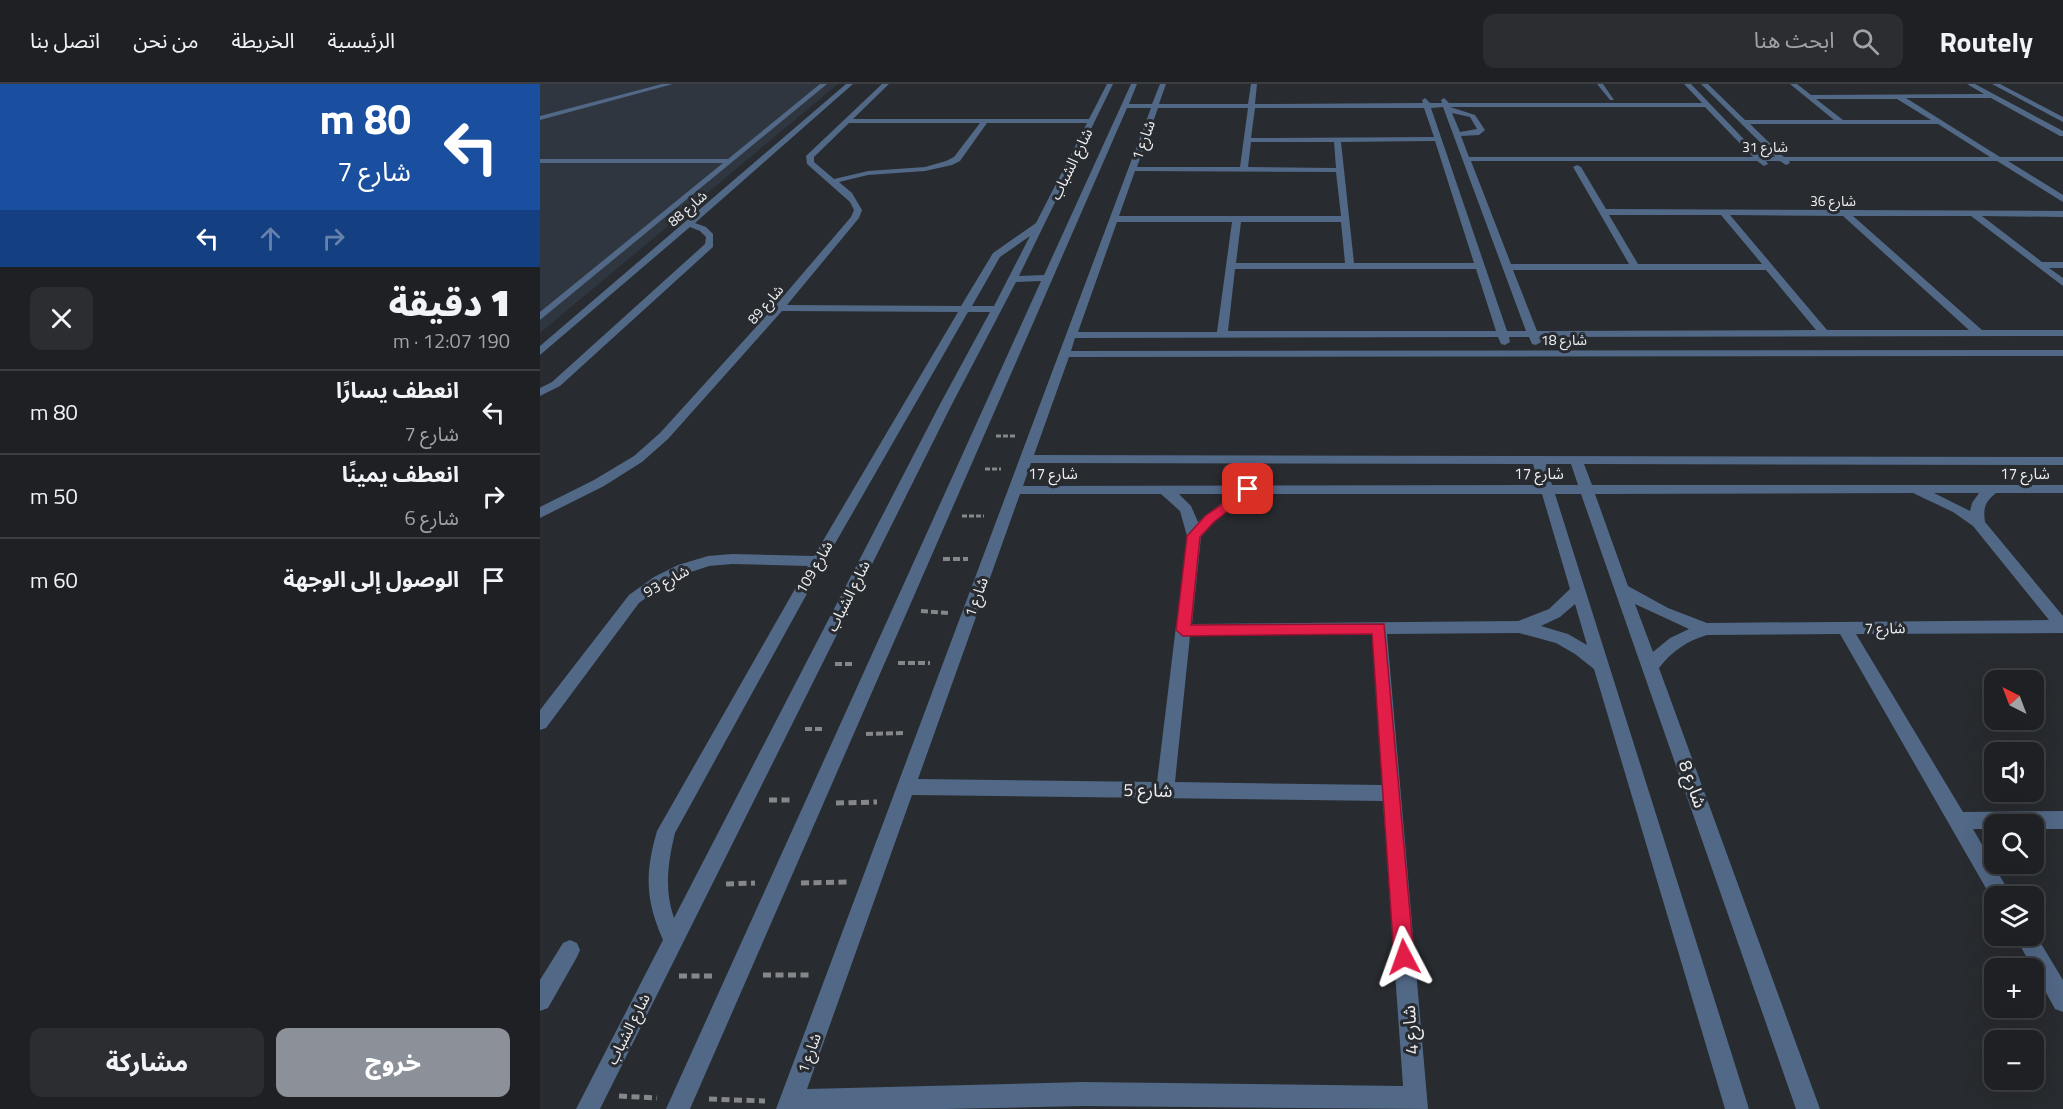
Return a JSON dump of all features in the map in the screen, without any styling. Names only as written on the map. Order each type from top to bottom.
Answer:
[{"type":"street","points":[[540,116],[655,84]]},
{"type":"street","points":[[540,116],[670,84]]},
{"type":"street","name":"شارع 88","points":[[540,317],[719,170],[730,166],[824,84]]},
{"type":"street","name":"شارع 88","points":[[540,352],[850,84]]},
{"type":"street","name":"شارع 89","points":[[540,513],[599,483],[638,459],[664,436],[779,308],[855,218],[858,210],[855,202],[848,193],[815,168],[810,162],[810,156],[886,84]]},
{"type":"street","name":"شارع الشباب","points":[[588,1109],[780,729],[1013,279],[1110,84]]},
{"type":"street","name":"شارع الشباب","points":[[678,1109],[1134,84]]},
{"type":"street","name":"شارع 1","points":[[789,1105],[1163,84]]},
{"type":"street","points":[[1244,170],[1254,84]]},
{"type":"street","points":[[1600,84],[1612,99]]},
{"type":"street","points":[[1687,84],[1768,167]]},
{"type":"street","points":[[1704,84],[1790,167]]},
{"type":"street","points":[[1793,84],[1841,122]]},
{"type":"street","points":[[1970,84],[2061,131]]},
{"type":"street","points":[[1995,84],[2063,120]]},
{"type":"street","points":[[1809,97],[1993,96]]},
{"type":"street","points":[[1899,97],[2063,199]]},
{"type":"street","points":[[1446,105],[1612,99],[1704,102]]},
{"type":"street","points":[[1126,103],[1426,103],[1446,105],[1704,102]]},
{"type":"street","points":[[1426,103],[1509,354]]},
{"type":"street","points":[[1446,105],[1540,354]]},
{"type":"street","points":[[1446,105],[1473,116],[1481,130],[1476,133],[1457,134]]},
{"type":"street","points":[[847,121],[1092,121]]},
{"type":"street","points":[[834,182],[868,173],[925,169],[950,163],[957,159],[984,122]]},
{"type":"street","points":[[1744,122],[1940,122]]},
{"type":"street","points":[[1337,139],[1350,266]]},
{"type":"street","points":[[1247,140],[1438,139]]},
{"type":"street","name":"شارع 31","points":[[1468,163],[1760,159],[2063,159]]},
{"type":"street","points":[[540,160],[730,166]]},
{"type":"street","name":"شارع 31","points":[[1468,163],[1577,167],[2063,167]]},
{"type":"street","points":[[1577,167],[1635,267]]},
{"type":"street","points":[[741,169],[753,169]]},
{"type":"street","points":[[1132,169],[1340,170]]},
{"type":"street","name":"شارع 36","points":[[1603,212],[2063,214]]},
{"type":"street","points":[[1724,213],[1824,333]]},
{"type":"street","points":[[1845,213],[1979,333]]},
{"type":"street","points":[[1972,213],[2063,283]]},
{"type":"street","points":[[1114,219],[1346,219]]},
{"type":"street","points":[[1222,335],[1237,219]]},
{"type":"street","points":[[540,393],[556,384],[710,245],[711,236],[704,229],[690,224]]},
{"type":"street","name":"شارع 109","points":[[673,939],[661,915],[656,888],[658,860],[666,831],[818,561],[996,255],[1041,224]]},
{"type":"street","points":[[2039,265],[2063,265]]},
{"type":"street","points":[[1231,267],[1480,266]]},
{"type":"street","points":[[1508,267],[1769,267]]},
{"type":"street","points":[[1013,279],[1048,278]]},
{"type":"street","points":[[779,308],[997,309]]},
{"type":"street","name":"شارع 18","points":[[1071,335],[2063,333]]},
{"type":"street","name":"شارع 18","points":[[1064,354],[2063,353]]},
{"type":"street","points":[[1538,460],[1737,1109]]},
{"type":"street","name":"شارع 17","points":[[1024,464],[1538,460],[2063,460]]},
{"type":"street","name":"شارع 8","points":[[1576,460],[1808,1109]]},
{"type":"street","points":[[1194,536],[1209,519],[1248,489]]},
{"type":"street","points":[[1912,489],[1958,509],[1978,523],[2063,627]]},
{"type":"street","points":[[1978,523],[1976,508],[1981,497],[1993,489]]},
{"type":"street","name":"شارع 17","points":[[1015,490],[2063,489]]},
{"type":"street","points":[[1164,490],[1182,501],[1192,518],[1194,536],[1166,790]]},
{"type":"street","name":"شارع 93","points":[[540,723],[634,599],[659,581],[683,569],[708,561],[732,559],[818,561]]},
{"type":"street","points":[[1519,627],[1545,619],[1565,606],[1578,589]]},
{"type":"street","name":"شارع 7","points":[[1622,589],[1676,620],[1707,629]]},
{"type":"street","points":[[1183,630],[1519,627],[1542,630],[1565,638],[1585,651],[1602,667]]},
{"type":"street","name":"شارع 7","points":[[1651,666],[1664,649],[1683,636],[1707,629],[2063,627]]},
{"type":"street","name":"شارع 4","points":[[1379,628],[1415,1104]]},
{"type":"street","points":[[1845,628],[1995,886]]},
{"type":"street","name":"شارع 5","points":[[903,794],[1166,790],[1391,793]]},
{"type":"street","points":[[1957,821],[2063,820]]},
{"type":"street","points":[[2031,946],[2063,1001]]},
{"type":"street","points":[[540,1000],[570,950]]},
{"type":"street","points":[[789,1105],[1083,1102],[1415,1104]]},
{"type":"path","points":[[977,436],[1034,436]]},
{"type":"path","points":[[963,469],[1024,464]]},
{"type":"path","points":[[780,729],[926,733]]},
{"type":"path","points":[[744,800],[815,801],[903,794]]},
{"type":"shaded area","points":[[540,84],[838,84],[540,333]]},
{"type":"route","points":[[1248,489],[1227,503],[1194,536],[1183,630],[1379,628],[1404,957]]}]
